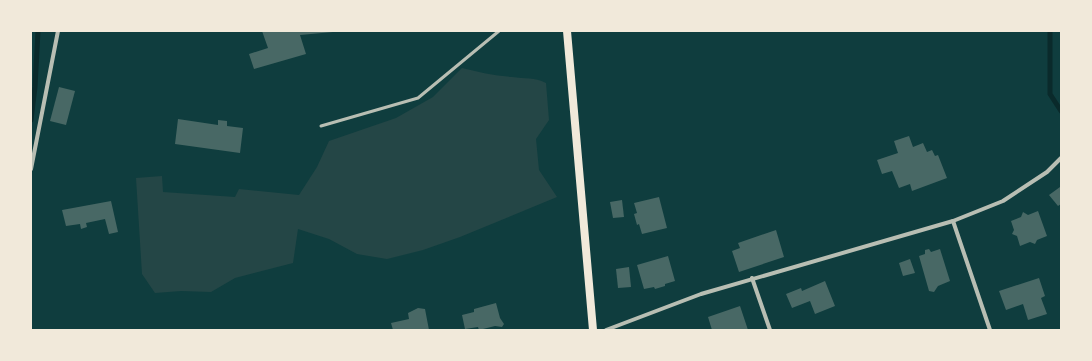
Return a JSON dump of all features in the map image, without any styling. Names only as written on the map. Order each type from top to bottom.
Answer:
[{"type":"main road","points":[[568,31],[593,330]]},
{"type":"street","points":[[31,169],[58,31]]},
{"type":"street","points":[[606,330],[701,294],[953,221],[1003,201],[1047,172],[1061,158]]},
{"type":"street","points":[[953,221],[990,330]]},
{"type":"street","points":[[752,278],[770,330]]},
{"type":"lane","points":[[320,126],[418,98],[499,31]]},
{"type":"shaded area","points":[[462,68],[493,75],[533,79],[546,83],[549,120],[536,139],[539,170],[557,197],[460,237],[423,250],[387,259],[357,254],[329,239],[298,229],[293,263],[235,278],[211,292],[181,291],[155,293],[142,274],[136,178],[162,176],[163,192],[235,197],[239,189],[299,195],[317,167],[329,141],[396,118],[433,97]]},
{"type":"building","points":[[262,31],[333,32],[300,35],[306,54],[254,69],[249,54],[268,48]]},
{"type":"building","points":[[59,87],[75,91],[66,125],[50,121]]},
{"type":"building","points":[[178,119],[218,125],[218,120],[227,121],[227,126],[243,128],[240,153],[175,144]]},
{"type":"building","points":[[909,136],[913,147],[923,143],[927,152],[932,150],[935,156],[938,155],[947,178],[912,191],[910,184],[899,188],[892,171],[882,174],[877,160],[898,153],[894,141]]},
{"type":"building","points":[[1060,187],[1061,204],[1058,206],[1049,195]]},
{"type":"building","points":[[659,197],[667,228],[642,234],[639,224],[637,225],[634,214],[637,213],[634,203]]},
{"type":"building","points":[[622,200],[624,217],[613,218],[610,202]]},
{"type":"building","points":[[111,201],[118,232],[109,234],[105,219],[86,223],[87,227],[81,229],[80,224],[66,226],[62,210]]},
{"type":"building","points":[[1038,211],[1047,236],[1037,240],[1035,244],[1030,242],[1020,246],[1017,236],[1012,234],[1014,230],[1011,221],[1021,217],[1023,212],[1028,215]]},
{"type":"building","points":[[776,230],[784,257],[739,272],[732,251],[740,248],[738,243]]},
{"type":"building","points":[[929,249],[931,252],[940,249],[950,281],[938,286],[934,292],[929,291],[919,256],[925,254],[925,250]]},
{"type":"building","points":[[668,256],[675,281],[655,289],[654,287],[644,289],[637,265]]},
{"type":"building","points":[[910,259],[915,273],[903,276],[899,263]]},
{"type":"building","points":[[629,267],[631,287],[618,288],[616,269]]},
{"type":"building","points":[[1039,278],[1045,296],[1041,298],[1047,314],[1028,320],[1023,304],[1006,310],[999,291]]},
{"type":"building","points":[[825,281],[835,306],[815,314],[810,301],[792,308],[786,294],[801,288],[802,291]]},
{"type":"building","points":[[496,303],[500,318],[504,324],[502,327],[495,326],[479,330],[478,327],[465,329],[462,315],[474,312],[474,309]]},
{"type":"building","points":[[740,306],[748,330],[712,330],[708,317]]},
{"type":"building","points":[[418,308],[425,309],[429,330],[393,330],[391,323],[409,319],[408,313]]},
{"type":"waterway","points":[[31,120],[35,87],[38,31]]},
{"type":"waterway","points":[[1050,31],[1050,94],[1061,111]]}]
